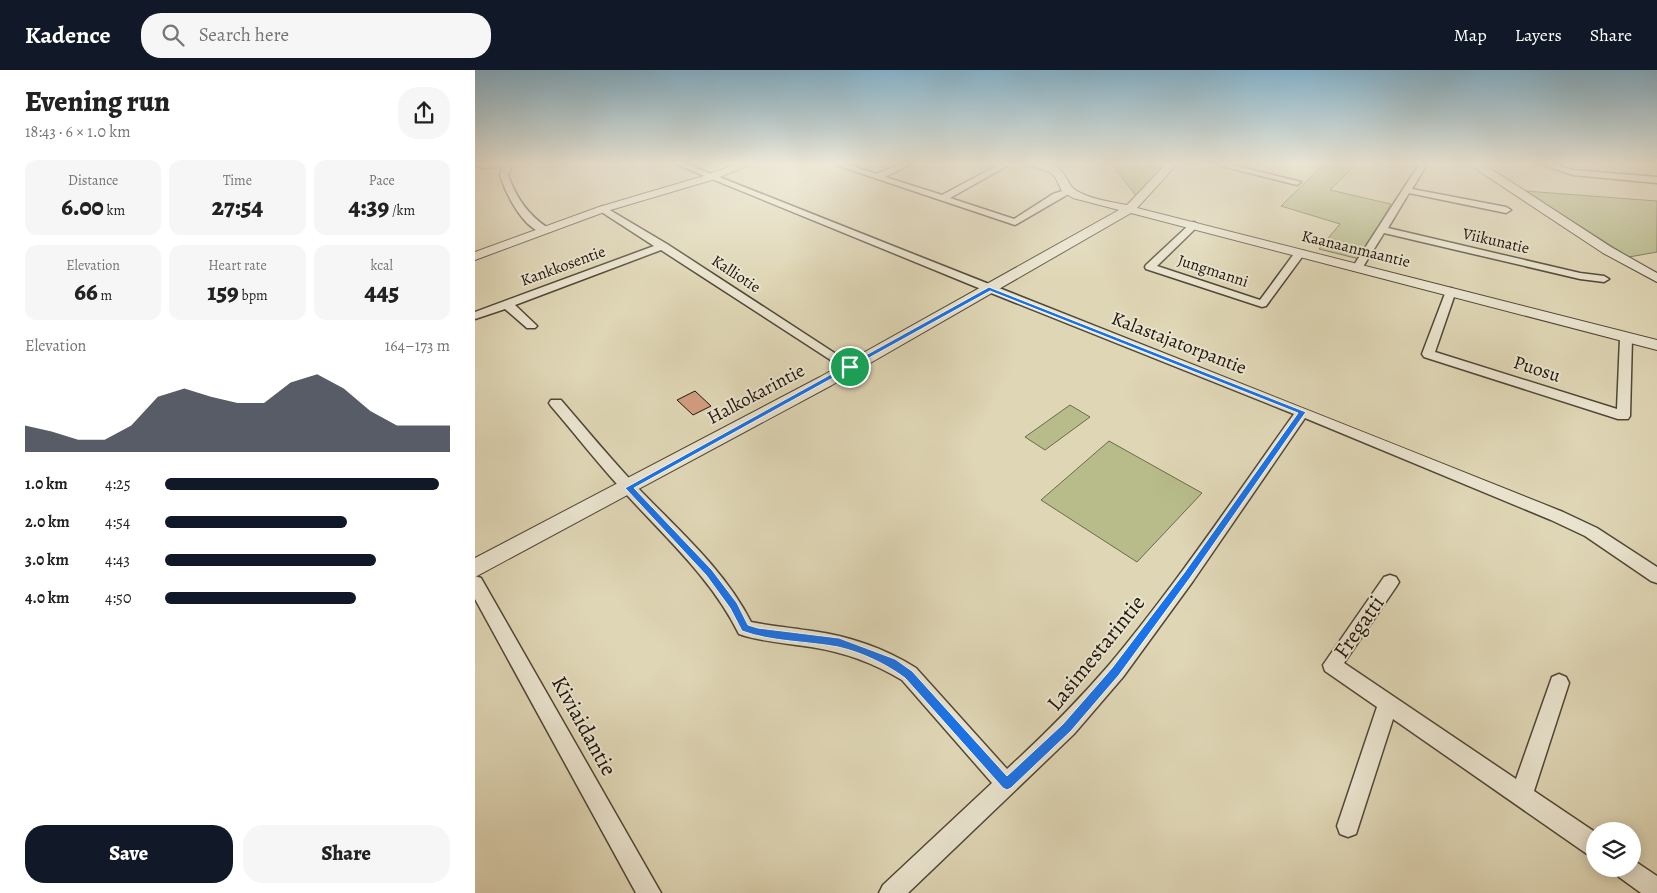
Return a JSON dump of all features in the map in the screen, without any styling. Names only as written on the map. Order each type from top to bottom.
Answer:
[{"type":"street","points":[[516,201],[525,214],[545,230]]},
{"type":"street","points":[[475,256],[629,201]]},
{"type":"street","name":"Kalastajatorpantie","points":[[772,201],[1302,412],[1557,516],[1591,532],[1657,576]]},
{"type":"street","points":[[954,201],[1015,222],[1047,201]]},
{"type":"street","name":"Kaanaanmaantie","points":[[1102,201],[1657,345]]},
{"type":"street","name":"Halkokarintie","points":[[475,568],[629,488],[850,367],[1130,209],[1137,201]]},
{"type":"street","points":[[1357,268],[1399,201]]},
{"type":"street","points":[[1463,201],[1506,210]]},
{"type":"street","points":[[1533,201],[1607,250],[1657,278]]},
{"type":"street","name":"Kalliotie","points":[[603,209],[850,367]]},
{"type":"street","name":"Jungmanni","points":[[1194,225],[1150,267],[1262,304],[1300,253]]},
{"type":"street","name":"Viikunatie","points":[[1381,229],[1580,276],[1604,279]]},
{"type":"street","name":"Kankkosentie","points":[[475,316],[663,246]]},
{"type":"street","name":"Puosu","points":[[1451,291],[1428,354],[1623,416],[1626,338]]},
{"type":"street","points":[[507,304],[531,326]]},
{"type":"street","points":[[555,403],[629,488],[709,573],[734,606],[740,622],[745,628],[758,632],[839,643],[891,662],[909,674],[1007,784]]},
{"type":"street","name":"Lasimestarintie","points":[[891,893],[1067,727],[1115,671],[1187,576],[1302,412]]},
{"type":"street","name":"Fregatti","points":[[1390,582],[1332,665],[1586,840]]},
{"type":"street","name":"Kiviaidantie","points":[[475,583],[649,893]]},
{"type":"street","points":[[1522,795],[1559,682]]},
{"type":"street","points":[[1348,826],[1389,704]]},
{"type":"street","points":[[1636,877],[1650,889]]},
{"type":"green space","points":[[1286,201],[1380,201],[1391,204],[1359,259],[1319,249],[1340,224],[1281,206]]},
{"type":"green space","points":[[1541,201],[1657,201],[1657,252],[1629,257]]},
{"type":"green space","points":[[1070,405],[1090,417],[1045,450],[1025,437]]},
{"type":"green space","points":[[1109,441],[1202,493],[1137,562],[1041,500]]},
{"type":"building","points":[[695,391],[711,406],[693,415],[677,400]]},
{"type":"route","points":[[989,289],[1302,412],[1187,576],[1115,671],[1067,727],[1007,784],[909,674],[891,662],[839,643],[758,632],[745,628],[740,622],[734,606],[709,573],[629,488],[850,367],[989,289]]}]
